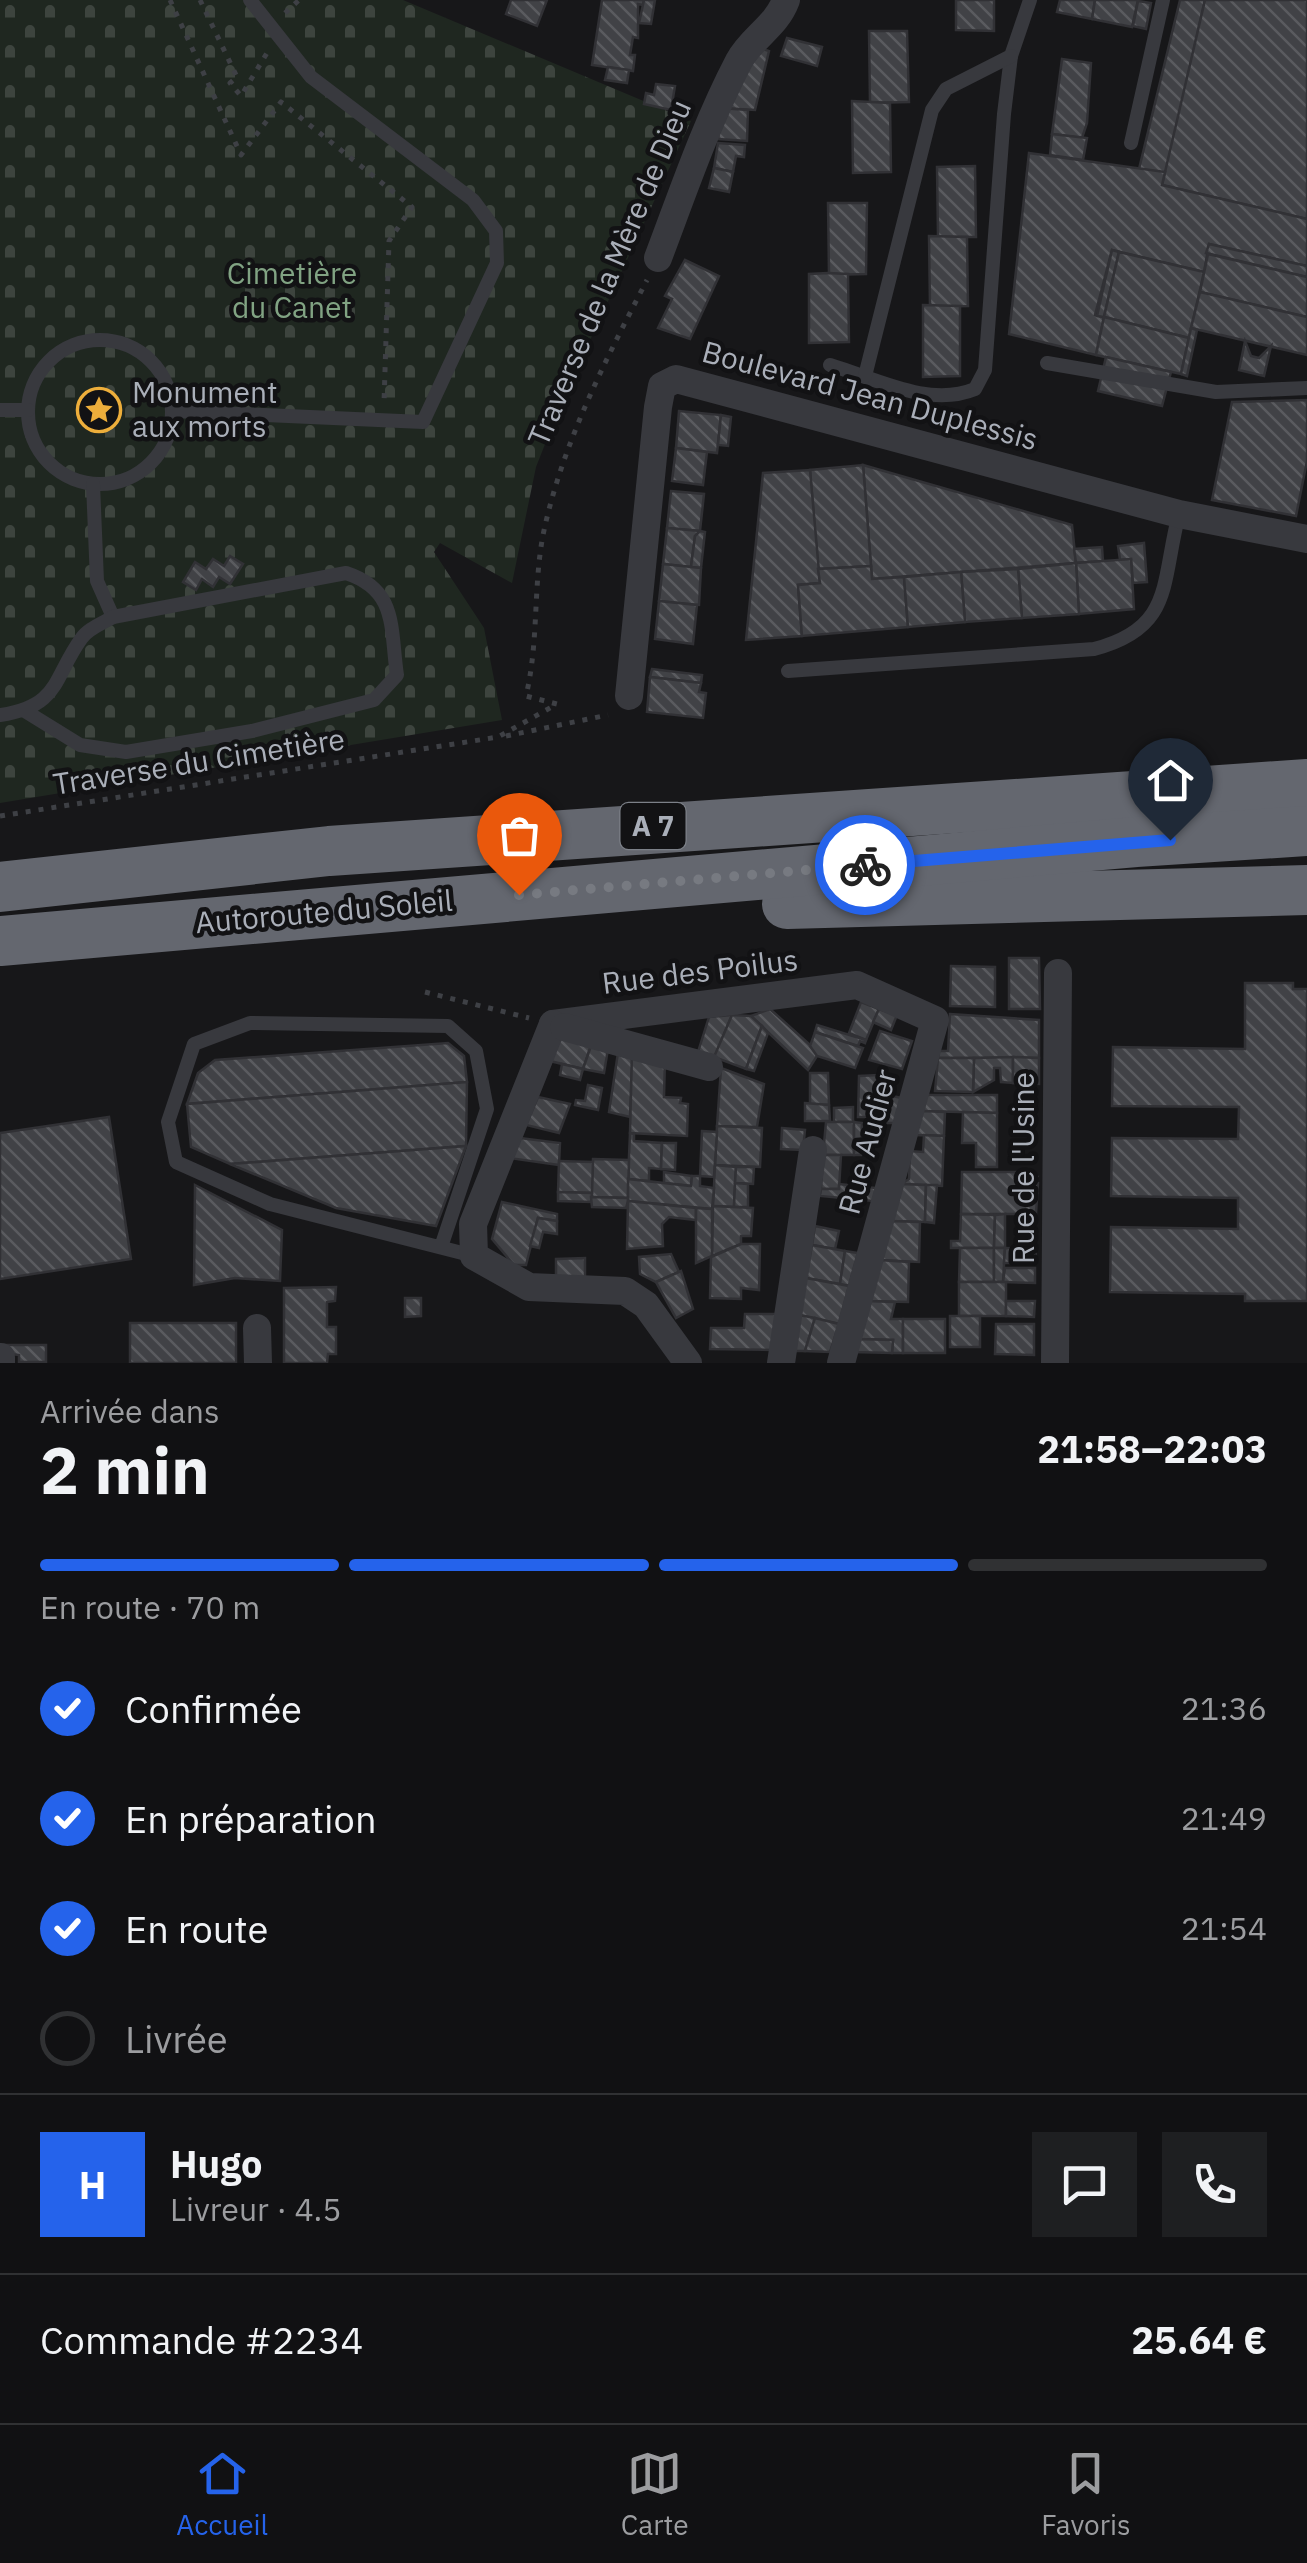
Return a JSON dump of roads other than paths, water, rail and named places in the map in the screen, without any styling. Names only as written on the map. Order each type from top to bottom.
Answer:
[{"type":"highway","points":[[763,818],[1307,753]]},
{"type":"highway","name":"Autoroute du Soleil","points":[[0,887],[201,862],[763,818],[1307,784]]},
{"type":"highway","name":"Autoroute du Soleil","points":[[0,942],[1307,832]]},
{"type":"highway","points":[[1044,895],[1307,890]]},
{"type":"highway","points":[[1044,895],[1307,916]]},
{"type":"highway","name":"A 7","points":[[172,925],[1044,895]]},
{"type":"street","name":"Traverse de la Mère de Dieu","points":[[658,258],[715,106],[742,54],[778,20],[786,0]]},
{"type":"street","name":"Boulevard Jean Duplessis","points":[[629,696],[658,407],[662,386],[676,379],[1179,514],[1307,539]]},
{"type":"street","name":"Rue de l'Usine","points":[[1055,1363],[1058,973]]},
{"type":"street","name":"Rue des Poilus","points":[[552,1024],[857,985]]},
{"type":"street","name":"Rue Audier","points":[[841,1363],[935,1020],[857,985]]},
{"type":"street","points":[[688,1363],[646,1306],[625,1290],[529,1287],[474,1256],[473,1224],[552,1024],[710,1067]]},
{"type":"street","points":[[781,1363],[814,1150]]},
{"type":"street","points":[[257,1328],[258,1363]]},
{"type":"lane","points":[[173,411],[423,422],[498,263],[496,230],[473,200],[311,77],[250,0]]},
{"type":"lane","points":[[830,365],[951,399],[975,389],[985,370],[1011,56],[1030,0]]},
{"type":"lane","points":[[1131,143],[1164,0]]},
{"type":"lane","points":[[865,376],[932,110],[946,89],[1011,56]]},
{"type":"lane","points":[[100,339],[124,343],[145,354],[160,371],[173,411],[166,442],[156,458],[124,480],[93,484],[62,473],[48,462],[36,445],[28,410],[31,390],[43,367],[76,344],[100,339]]},
{"type":"lane","points":[[1047,364],[1216,392],[1307,388]]},
{"type":"lane","points":[[0,410],[28,410]]},
{"type":"lane","points":[[93,484],[98,581],[113,616]]},
{"type":"lane","points":[[788,671],[1094,650],[1122,642],[1155,616],[1179,514]]},
{"type":"lane","points":[[0,714],[25,711],[60,683],[82,636],[113,616],[346,573],[370,581],[385,599],[397,675],[374,700],[252,730],[126,752],[80,745],[25,711]]},
{"type":"lane","points":[[441,1247],[487,1109],[476,1051],[448,1026],[250,1023],[194,1044],[168,1122],[176,1162],[270,1204],[474,1256]]},
{"type":"place","name":"Monument aux morts","points":[[99,410]]},
{"type":"park label","name":"Cimetière du Canet","points":[[292,291]]}]
